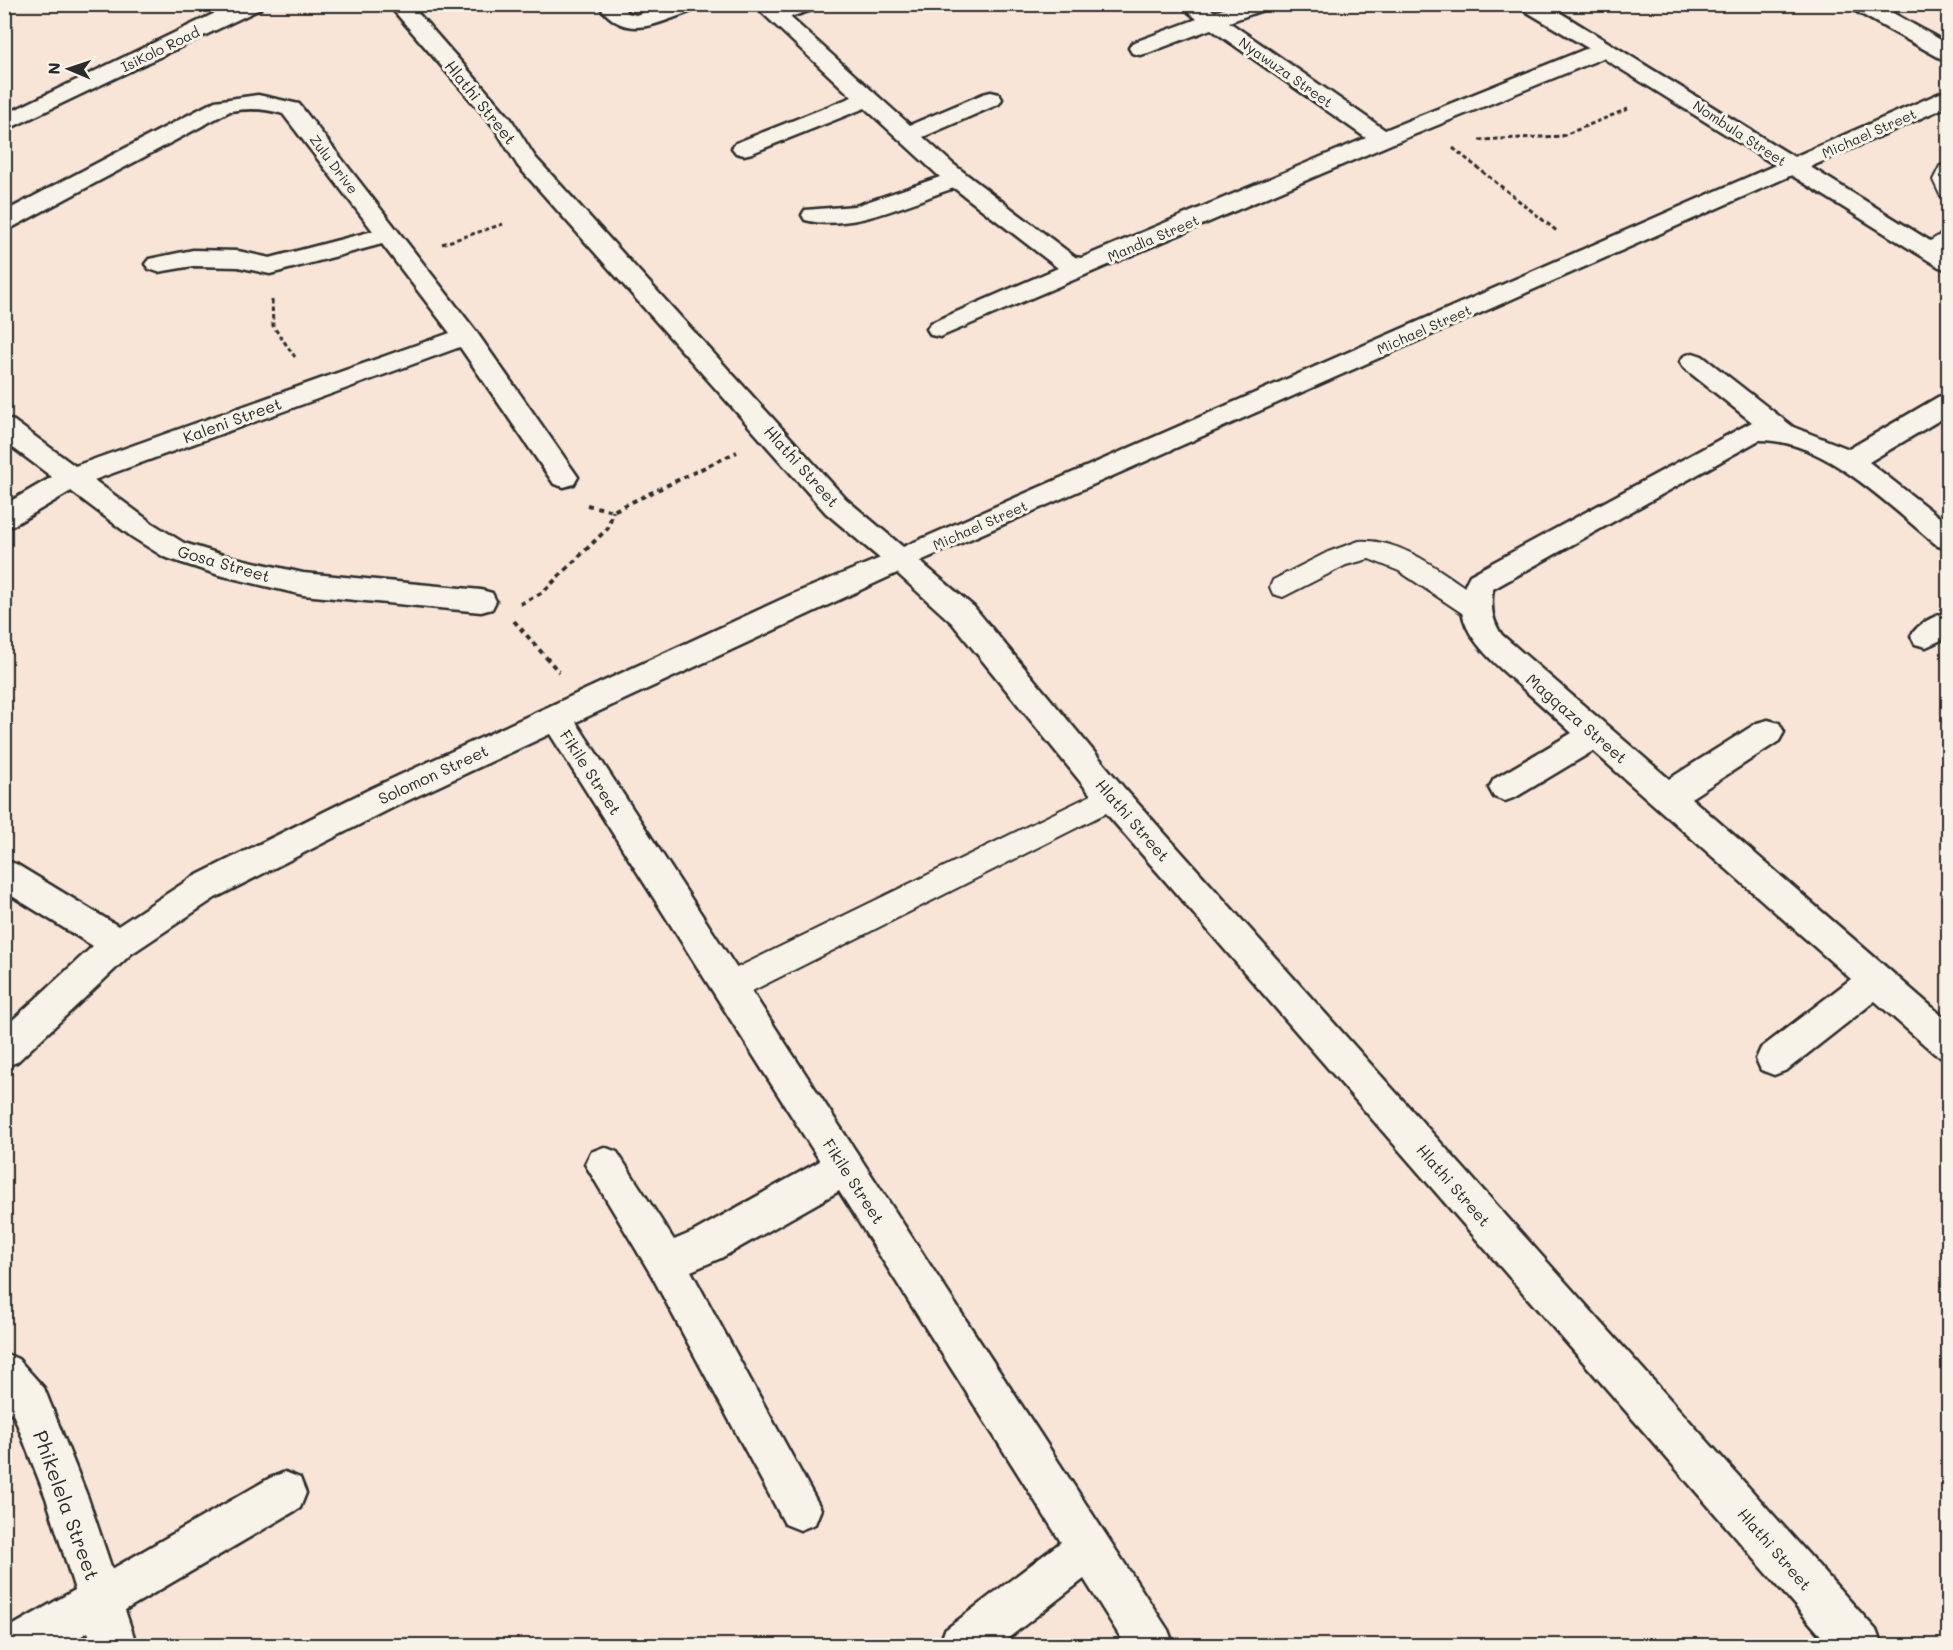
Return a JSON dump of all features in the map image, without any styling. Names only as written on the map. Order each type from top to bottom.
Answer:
[{"type":"street","name":"IsiKolo Road","points":[[4,124],[252,4]]},
{"type":"street","name":"Hlathi Street","points":[[398,4],[503,124],[526,161],[773,433],[836,506],[963,615],[1112,797],[1860,1646]]},
{"type":"street","points":[[608,4],[622,21],[638,22],[690,4]]},
{"type":"street","points":[[769,10],[807,4]]},
{"type":"street","name":"Nyawuza Street","points":[[1189,4],[1383,139]]},
{"type":"street","points":[[1140,48],[1258,4]]},
{"type":"street","name":"Nombula Street","points":[[1530,4],[1673,90],[1792,167],[1942,251]]},
{"type":"street","points":[[1860,4],[1948,53]]},
{"type":"street","points":[[769,10],[957,179],[1067,264],[1084,266]]},
{"type":"street","name":"Mandla Street","points":[[940,329],[1383,139],[1606,49]]},
{"type":"street","name":"Michael Street","points":[[900,560],[1948,98]]},
{"type":"street","points":[[744,148],[868,99]]},
{"type":"street","points":[[907,135],[991,99]]},
{"type":"street","name":"Zulu Drive","points":[[4,222],[223,106],[249,100],[272,102],[291,109],[466,336],[564,477]]},
{"type":"street","points":[[814,215],[858,213],[957,179]]},
{"type":"street","points":[[158,264],[193,258],[238,260],[270,266],[388,235]]},
{"type":"street","name":"Kaleni Street","points":[[4,518],[73,477],[466,336]]},
{"type":"street","points":[[1693,362],[1769,432],[1833,452],[1850,461],[1948,539]]},
{"type":"street","points":[[1850,461],[1948,403]]},
{"type":"street","name":"Gosa Street","points":[[4,427],[142,530],[174,550],[219,565],[303,584],[493,606]]},
{"type":"street","points":[[1475,608],[1479,583],[1769,432]]},
{"type":"street","name":"Solomon Street","points":[[4,1051],[120,944],[203,888],[384,797],[804,602],[900,560]]},
{"type":"street","name":"Magqaza Street","points":[[1475,608],[1479,625],[1491,643],[1948,1043]]},
{"type":"street","name":"Fikile Street","points":[[569,711],[729,987],[1152,1646]]},
{"type":"street","points":[[1667,797],[1768,732]]},
{"type":"street","points":[[1505,788],[1596,734]]},
{"type":"street","points":[[4,874],[120,944]]},
{"type":"street","points":[[1774,1059],[1876,980]]},
{"type":"street","points":[[604,1164],[666,1263],[800,1509]]},
{"type":"street","points":[[666,1263],[706,1245],[845,1167]]},
{"type":"street","name":"Phikelela Street","points":[[4,1373],[30,1402],[67,1498],[115,1646]]},
{"type":"street","points":[[21,1646],[285,1493]]},
{"type":"street","points":[[961,1646],[1089,1548]]},
{"type":"lane","points":[[1948,171],[1944,180],[1948,190]]},
{"type":"lane","points":[[1283,587],[1349,554],[1368,550],[1393,555],[1475,608]]},
{"type":"lane","points":[[729,987],[1112,797]]},
{"type":"path","points":[[4,9],[14,4]]},
{"type":"path","points":[[1468,141],[1562,136],[1673,90]]},
{"type":"path","points":[[1383,139],[1445,142],[1589,256]]},
{"type":"path","points":[[405,256],[503,224]]},
{"type":"path","points":[[270,266],[273,326],[308,376],[327,386]]},
{"type":"path","points":[[564,477],[588,506],[613,512],[773,433]]},
{"type":"path","points":[[493,606],[543,592],[608,528],[613,512]]},
{"type":"path","points":[[493,606],[551,662],[569,711]]}]
